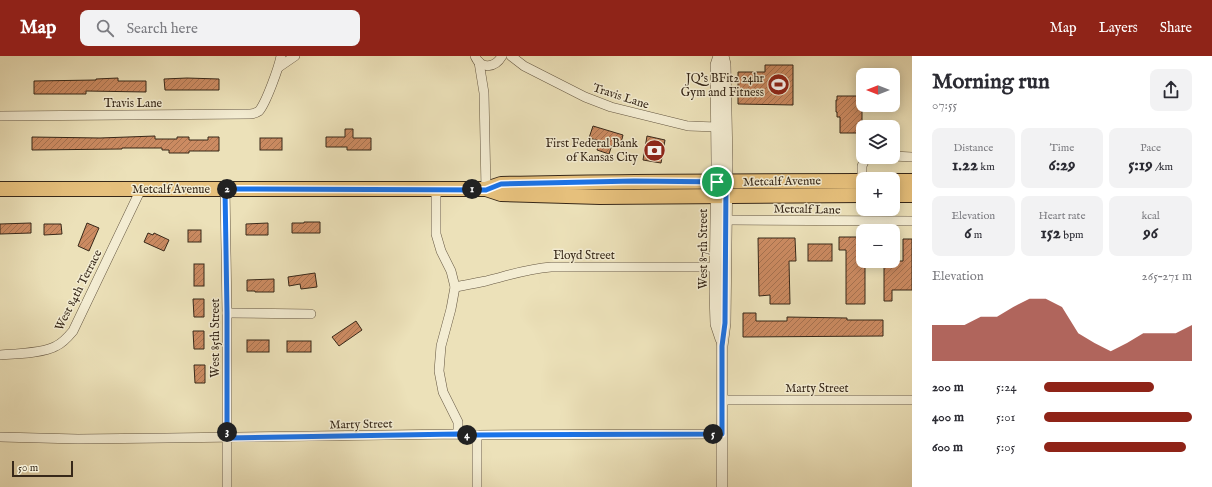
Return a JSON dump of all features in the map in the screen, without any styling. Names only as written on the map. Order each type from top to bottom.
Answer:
[{"type":"main road","name":"Metcalf Avenue","points":[[486,190],[501,184],[634,181],[856,181]]},
{"type":"main road","points":[[900,181],[912,181]]},
{"type":"main road","name":"Metcalf Avenue","points":[[0,188],[436,189],[486,190],[501,194],[600,197],[856,196]]},
{"type":"main road","points":[[900,195],[912,195]]},
{"type":"street","points":[[279,67],[281,56]]},
{"type":"street","points":[[279,67],[295,56]]},
{"type":"street","points":[[484,93],[488,74],[494,64],[499,61],[502,56]]},
{"type":"street","name":"Travis Lane","points":[[511,56],[524,66],[585,97],[611,107],[688,126],[717,127]]},
{"type":"street","name":"West 87th Street","points":[[719,56],[716,65],[717,127],[721,182]]},
{"type":"street","name":"West 87th Street","points":[[722,346],[716,324],[715,267],[721,197],[725,71],[723,56]]},
{"type":"street","points":[[476,58],[484,93],[486,190]]},
{"type":"street","name":"Travis Lane","points":[[476,58],[486,66],[504,63],[524,66]]},
{"type":"street","name":"Travis Lane","points":[[0,116],[250,114],[258,112],[262,106],[279,67]]},
{"type":"street","points":[[900,156],[912,157]]},
{"type":"street","name":"West 84th Terrace","points":[[0,355],[48,349],[56,346],[69,336],[141,189]]},
{"type":"street","name":"West 85th Street","points":[[225,189],[227,487]]},
{"type":"street","points":[[436,189],[436,234],[441,250],[451,271],[455,287],[451,309],[443,335],[439,371],[443,392],[458,422],[458,434]]},
{"type":"street","name":"West 87th Street","points":[[721,197],[726,220],[725,323],[722,346],[722,487]]},
{"type":"street","name":"Metcalf Lane","points":[[726,220],[912,221]]},
{"type":"street","name":"Floyd Street","points":[[455,287],[486,281],[533,268],[715,267]]},
{"type":"street","points":[[227,313],[311,314]]},
{"type":"street","name":"Marty Street","points":[[722,400],[912,400]]},
{"type":"street","name":"Marty Street","points":[[0,437],[78,439],[458,434],[722,434]]},
{"type":"street","points":[[476,435],[477,487]]},
{"type":"building","points":[[765,65],[793,65],[793,105],[738,104],[738,72],[765,72]]},
{"type":"building","points":[[118,78],[118,81],[146,81],[146,92],[86,91],[86,94],[34,94],[34,81],[96,80]]},
{"type":"building","points":[[164,79],[219,79],[219,90],[165,90]]},
{"type":"building","points":[[837,96],[856,96],[856,112],[862,112],[862,120],[856,120],[856,133],[840,133],[840,117],[837,117],[836,112]]},
{"type":"building","points":[[593,126],[623,135],[620,147],[612,145],[609,154],[597,150],[600,141],[589,138]]},
{"type":"building","points":[[345,129],[353,129],[353,138],[371,138],[371,150],[347,150],[347,147],[326,147],[326,137],[345,137]]},
{"type":"building","points":[[155,136],[155,139],[177,139],[177,137],[189,137],[189,140],[208,140],[208,137],[219,137],[219,151],[169,153],[169,150],[162,150],[162,148],[32,150],[32,137],[100,138]]},
{"type":"building","name":"First Federal Bank of Kansas City","points":[[647,136],[665,140],[661,163],[643,160]]},
{"type":"building","points":[[260,138],[282,138],[282,150],[260,150]]},
{"type":"building","points":[[320,222],[320,233],[292,233],[292,223]]},
{"type":"building","points":[[31,223],[31,233],[0,234],[0,224]]},
{"type":"building","points":[[87,223],[99,228],[89,251],[78,246]]},
{"type":"building","points":[[268,223],[268,235],[246,235],[246,224]]},
{"type":"building","points":[[44,224],[61,224],[62,234],[44,235]]},
{"type":"building","points":[[188,230],[201,230],[201,242],[188,242]]},
{"type":"building","points":[[148,233],[153,235],[154,233],[169,240],[164,251],[144,242]]},
{"type":"building","points":[[839,237],[856,237],[856,268],[865,268],[865,304],[846,304],[846,250],[839,250]]},
{"type":"building","points":[[758,238],[795,238],[796,261],[789,261],[790,304],[770,304],[770,295],[759,296]]},
{"type":"building","points":[[903,239],[912,239],[912,290],[892,290],[892,301],[884,301],[884,268],[900,268],[900,261],[903,261]]},
{"type":"building","points":[[808,244],[832,244],[832,261],[808,261]]},
{"type":"building","points":[[194,264],[204,264],[204,286],[194,286]]},
{"type":"building","points":[[315,273],[317,287],[301,289],[300,284],[289,286],[288,277]]},
{"type":"building","points":[[274,279],[274,292],[247,291],[247,280]]},
{"type":"building","points":[[193,299],[204,299],[204,317],[194,317]]},
{"type":"building","points":[[743,313],[756,313],[756,321],[787,321],[787,317],[883,320],[883,336],[743,337]]},
{"type":"building","points":[[356,321],[362,330],[339,346],[332,337]]},
{"type":"building","points":[[193,331],[204,331],[204,349],[194,349]]},
{"type":"building","points":[[247,340],[269,340],[269,352],[247,352]]},
{"type":"building","points":[[287,341],[311,341],[311,352],[287,352]]},
{"type":"building","points":[[194,365],[205,365],[205,383],[195,383]]},
{"type":"place","name":"JQ's BFit2 24hr Gym and Fitness","points":[[779,85]]},
{"type":"place","name":"First Federal Bank of Kansas City","points":[[654,150]]},
{"type":"route","points":[[634,181],[717,182],[726,182],[725,323],[722,346],[722,434],[458,434],[433,436],[227,438],[225,189],[486,190],[501,184],[634,181]]}]
